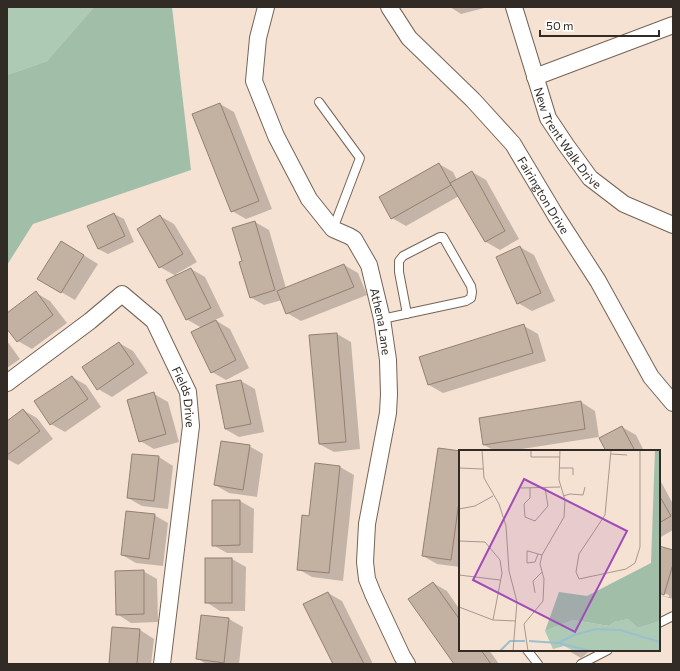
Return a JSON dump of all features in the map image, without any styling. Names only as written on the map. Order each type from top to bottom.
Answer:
[{"type":"street","name":"Athena Lane","points":[[266,7],[258,38],[254,81],[276,136],[309,200],[333,229],[354,239],[369,264],[382,319],[388,360],[388,413],[367,524],[365,562],[367,579],[373,594],[407,664]]},
{"type":"street","name":"Fairington Drive","points":[[390,7],[409,38],[473,100],[513,144],[556,216],[598,281],[651,377],[673,403]]},
{"type":"street","name":"New Trent Walk Drive","points":[[514,7],[548,118],[590,178],[624,204],[673,225]]},
{"type":"street","points":[[535,77],[673,25]]},
{"type":"street","name":"Fields Drive","points":[[7,383],[90,321],[122,294],[154,321],[188,392],[191,426],[162,664]]},
{"type":"lane","points":[[319,102],[360,158],[333,229]]},
{"type":"lane","points":[[382,319],[407,314],[466,301],[471,298],[471,286],[442,237],[403,256],[399,261],[399,272],[407,314]]},
{"type":"lane","points":[[660,622],[673,616]]},
{"type":"lane","points":[[528,651],[538,664]]},
{"type":"lane","points":[[582,664],[606,651]]},
{"type":"green space","points":[[7,7],[94,7],[47,61],[7,75]]},
{"type":"green space","points":[[94,7],[172,7],[191,170],[33,224],[7,265],[7,75],[47,61]]},
{"type":"building","points":[[220,103],[259,201],[231,212],[192,114]]},
{"type":"building","points":[[439,163],[451,185],[391,219],[379,197]]},
{"type":"building","points":[[472,171],[505,231],[485,242],[450,183]]},
{"type":"building","points":[[114,213],[125,236],[98,249],[87,226]]},
{"type":"building","points":[[160,215],[183,254],[159,268],[137,229]]},
{"type":"building","points":[[255,221],[275,290],[250,298],[239,262],[242,261],[232,228]]},
{"type":"building","points":[[61,241],[84,255],[61,293],[37,279]]},
{"type":"building","points":[[520,246],[541,293],[517,304],[496,257]]},
{"type":"building","points":[[344,264],[354,287],[286,314],[277,291]]},
{"type":"building","points":[[191,268],[211,308],[186,320],[166,280]]},
{"type":"building","points":[[36,291],[53,315],[17,342],[7,329],[7,313]]},
{"type":"building","points":[[216,320],[236,360],[211,373],[191,332]]},
{"type":"building","points":[[524,324],[533,353],[428,385],[419,357]]},
{"type":"building","points":[[337,333],[346,442],[319,444],[309,335]]},
{"type":"building","points":[[119,342],[134,364],[97,390],[82,367]]},
{"type":"building","points":[[72,376],[88,399],[50,425],[34,401]]},
{"type":"building","points":[[241,380],[251,424],[225,429],[216,385]]},
{"type":"building","points":[[154,392],[166,434],[139,442],[127,400]]},
{"type":"building","points":[[581,401],[585,429],[483,445],[479,418]]},
{"type":"building","points":[[23,409],[40,431],[7,455],[7,421]]},
{"type":"building","points":[[622,426],[634,450],[605,450],[599,438]]},
{"type":"building","points":[[221,441],[250,445],[243,490],[214,485]]},
{"type":"building","points":[[438,448],[459,451],[459,501],[451,560],[422,556]]},
{"type":"building","points":[[132,454],[159,456],[154,501],[127,498]]},
{"type":"building","points":[[315,463],[340,466],[329,573],[297,570],[302,515],[309,516]]},
{"type":"building","points":[[660,497],[671,516],[660,522]]},
{"type":"building","points":[[212,500],[240,500],[240,545],[212,546]]},
{"type":"building","points":[[126,511],[155,514],[149,559],[121,555]]},
{"type":"building","points":[[660,546],[673,550],[673,564],[664,595],[660,593]]},
{"type":"building","points":[[205,558],[232,558],[232,603],[205,603]]},
{"type":"building","points":[[144,570],[144,614],[116,615],[115,571]]},
{"type":"building","points":[[433,582],[459,619],[459,651],[482,651],[491,664],[454,664],[408,599]]},
{"type":"building","points":[[328,592],[364,664],[333,664],[303,604]]},
{"type":"building","points":[[201,615],[229,618],[224,663],[196,659]]},
{"type":"building","points":[[112,627],[140,629],[137,664],[109,664]]}]
